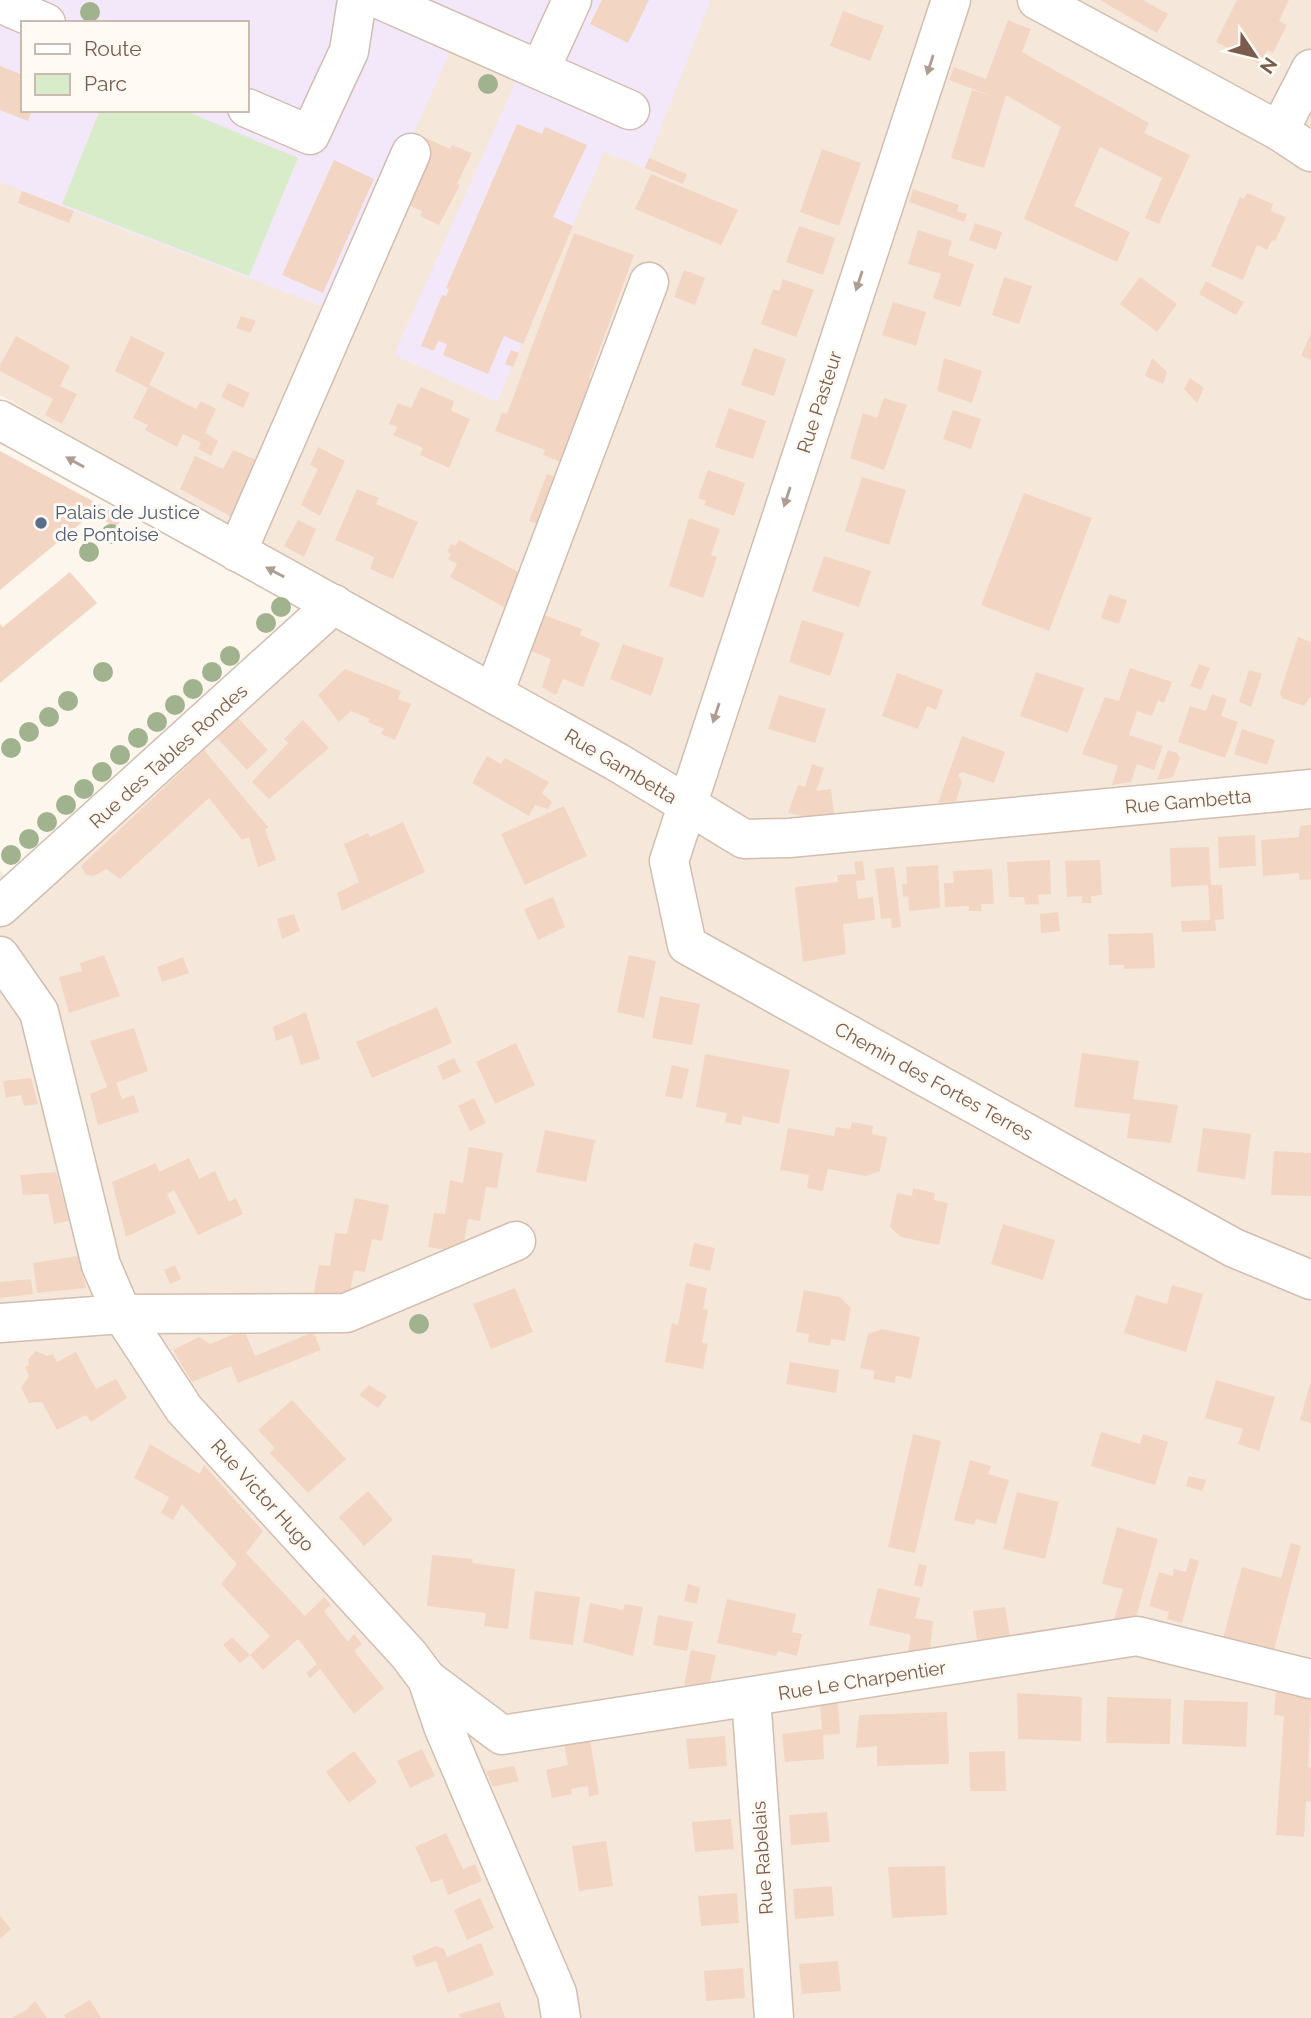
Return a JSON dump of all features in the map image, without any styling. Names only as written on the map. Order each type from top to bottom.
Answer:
[{"type":"street","points":[[248,108],[310,135],[349,51],[357,0]]},
{"type":"street","points":[[381,0],[631,110]]},
{"type":"street","points":[[540,70],[572,0]]},
{"type":"street","name":"Rue Pasteur","points":[[686,804],[951,0]]},
{"type":"street","points":[[1037,0],[1279,131],[1311,152]]},
{"type":"street","points":[[11,8],[41,21]]},
{"type":"street","points":[[1279,131],[1311,69]]},
{"type":"street","points":[[237,552],[411,153]]},
{"type":"street","points":[[494,693],[649,282]]},
{"type":"street","name":"Rue Gambetta","points":[[0,420],[494,693],[744,839],[1311,789]]},
{"type":"street","name":"Rue des Tables Rondes","points":[[0,907],[334,604]]},
{"type":"street","name":"Chemin des Fortes Terres","points":[[686,804],[669,861],[687,945],[1234,1248],[1311,1280]]},
{"type":"street","name":"Rue Victor Hugo","points":[[0,956],[38,1012],[101,1265],[122,1314],[184,1409],[427,1679],[443,1726],[557,1993],[561,2018]]},
{"type":"street","points":[[0,1323],[122,1314],[346,1313],[516,1241]]},
{"type":"street","name":"Rue Le Charpentier","points":[[427,1679],[502,1735],[1137,1636],[1311,1679]]},
{"type":"street","name":"Rue Rabelais","points":[[751,1697],[774,2018]]},
{"type":"shaded area","points":[[0,0],[1311,0],[1311,2018],[0,2018],[0,871],[15,886],[343,590],[0,395]]},
{"type":"shaded area","points":[[0,0],[711,0],[645,168],[604,152],[497,402],[394,355],[519,74],[455,41],[334,311],[0,182]]},
{"type":"green space","points":[[99,112],[188,112],[298,158],[249,276],[62,204]]},
{"type":"building","points":[[602,0],[649,0],[628,43],[590,24]]},
{"type":"building","points":[[1100,0],[1143,0],[1168,14],[1157,33]]},
{"type":"building","points":[[1237,0],[1289,0],[1279,21],[1287,25],[1273,53],[1267,50],[1260,64],[1216,42]]},
{"type":"building","points":[[843,11],[884,26],[870,61],[830,46]]},
{"type":"building","points":[[1008,20],[1031,29],[1022,52],[1149,123],[1144,133],[1190,155],[1159,224],[1145,218],[1162,178],[1100,147],[1074,206],[1130,232],[1117,262],[1024,219],[1061,127],[1006,95],[984,168],[951,158],[972,90],[992,96],[949,80],[954,67],[986,79]]},
{"type":"building","points":[[0,66],[21,74],[21,112],[31,112],[28,121],[0,110]]},
{"type":"building","points":[[517,124],[542,134],[545,127],[587,145],[553,217],[573,226],[523,344],[504,336],[488,374],[443,355],[447,344],[438,341],[434,351],[421,346],[442,295],[446,296],[449,289],[446,288]]},
{"type":"building","points":[[424,137],[450,149],[452,145],[472,153],[457,184],[460,185],[439,225],[420,216],[422,211],[396,200]]},
{"type":"building","points":[[822,149],[861,163],[839,226],[800,212]]},
{"type":"building","points":[[649,158],[687,174],[683,184],[645,168]]},
{"type":"building","points":[[334,160],[374,179],[323,293],[282,275]]},
{"type":"building","points":[[651,174],[738,210],[721,245],[635,209]]},
{"type":"building","points":[[913,189],[959,205],[957,211],[967,214],[964,222],[909,202]]},
{"type":"building","points":[[22,191],[74,211],[69,223],[18,203]]},
{"type":"building","points":[[1247,193],[1273,204],[1271,211],[1286,217],[1275,241],[1272,240],[1267,250],[1257,245],[1243,280],[1211,266],[1240,197],[1244,199]]},
{"type":"building","points":[[975,223],[1002,232],[996,250],[969,240]]},
{"type":"building","points":[[799,226],[835,238],[823,275],[786,262]]},
{"type":"building","points":[[918,230],[952,241],[948,255],[974,264],[960,307],[933,298],[941,274],[908,264]]},
{"type":"building","points":[[574,233],[634,255],[589,378],[597,380],[566,464],[543,455],[545,450],[495,431],[502,413],[507,414]]},
{"type":"building","points":[[684,270],[705,278],[695,305],[674,297]]},
{"type":"building","points":[[1004,277],[1032,286],[1019,324],[992,315]]},
{"type":"building","points":[[1140,277],[1177,304],[1157,332],[1120,304]]},
{"type":"building","points":[[783,279],[814,290],[796,337],[761,324],[773,289],[779,291]]},
{"type":"building","points":[[1206,281],[1244,302],[1236,315],[1199,294]]},
{"type":"building","points":[[893,302],[926,312],[916,346],[882,335]]},
{"type":"building","points":[[241,316],[256,321],[250,333],[236,328]]},
{"type":"building","points":[[1311,333],[1311,360],[1301,356]]},
{"type":"building","points":[[16,336],[70,366],[60,386],[77,394],[62,424],[45,415],[53,399],[0,371],[0,365]]},
{"type":"building","points":[[131,336],[165,353],[149,385],[196,409],[201,401],[216,409],[205,433],[218,441],[211,456],[198,449],[201,443],[183,434],[177,447],[145,430],[148,425],[133,418],[148,388],[115,371]]},
{"type":"building","points":[[754,348],[786,359],[774,396],[741,385]]},
{"type":"building","points":[[511,350],[519,353],[513,367],[505,364]]},
{"type":"building","points":[[944,358],[982,371],[972,403],[937,391]]},
{"type":"building","points":[[1152,358],[1167,372],[1163,384],[1145,376]]},
{"type":"building","points":[[1190,378],[1204,388],[1197,403],[1184,389]]},
{"type":"building","points":[[228,383],[250,393],[243,408],[221,397]]},
{"type":"building","points":[[421,387],[454,401],[451,411],[470,419],[449,468],[420,455],[423,448],[393,435],[398,427],[389,424],[398,403],[411,408]]},
{"type":"building","points":[[884,398],[907,405],[884,470],[850,458],[863,413],[877,418]]},
{"type":"building","points":[[729,408],[766,421],[753,459],[715,447]]},
{"type":"building","points":[[953,410],[981,419],[971,449],[943,439]]},
{"type":"building","points":[[318,447],[345,461],[320,516],[301,505],[318,469],[310,465]]},
{"type":"building","points":[[233,450],[266,464],[241,522],[180,489],[195,456],[223,469]]},
{"type":"building","name":"Palais de Justice de Pontoise","points":[[0,451],[122,517],[116,528],[93,513],[0,590]]},
{"type":"building","points":[[708,470],[745,483],[734,516],[704,505],[706,501],[698,498]]},
{"type":"building","points":[[547,474],[561,479],[543,526],[529,521]]},
{"type":"building","points":[[862,477],[906,490],[889,545],[845,531]]},
{"type":"building","points":[[357,489],[379,498],[376,504],[418,522],[393,579],[370,569],[374,557],[335,540]]},
{"type":"building","points":[[1024,493],[1092,518],[1049,631],[981,605]]},
{"type":"building","points":[[689,518],[720,529],[711,555],[717,557],[703,598],[669,586]]},
{"type":"building","points":[[298,520],[316,529],[304,557],[284,546]]},
{"type":"building","points":[[459,540],[524,575],[511,611],[450,577],[457,564],[448,559],[451,554],[447,552],[451,544],[455,546]]},
{"type":"building","points":[[824,556],[871,571],[859,607],[812,591]]},
{"type":"building","name":"Palais de Justice de Pontoise","points":[[70,572],[97,603],[0,683],[0,624],[3,627]]},
{"type":"building","points":[[1109,594],[1127,600],[1119,624],[1101,618]]},
{"type":"building","points":[[533,611],[582,629],[580,635],[600,643],[583,687],[563,679],[556,695],[542,687],[551,659],[520,647]]},
{"type":"building","points":[[802,620],[844,633],[830,676],[789,662]]},
{"type":"building","points":[[1298,637],[1311,642],[1311,696],[1304,706],[1282,698],[1280,693]]},
{"type":"building","points":[[623,644],[664,658],[651,696],[610,679]]},
{"type":"building","points":[[1199,664],[1210,668],[1201,690],[1190,686]]},
{"type":"building","points":[[1130,668],[1172,682],[1164,703],[1158,700],[1152,716],[1137,711],[1129,735],[1163,746],[1154,770],[1137,764],[1131,782],[1112,785],[1118,766],[1082,754],[1105,697],[1119,701]]},
{"type":"building","points":[[345,669],[401,691],[398,699],[411,704],[395,740],[381,734],[384,729],[368,722],[370,719],[351,711],[339,722],[318,695]]},
{"type":"building","points":[[1249,670],[1262,674],[1251,707],[1239,702]]},
{"type":"building","points":[[1036,672],[1084,688],[1068,733],[1020,716]]},
{"type":"building","points":[[897,673],[943,690],[936,710],[927,706],[918,729],[882,716]]},
{"type":"building","points":[[1212,694],[1227,699],[1221,716],[1238,722],[1225,758],[1178,742],[1190,706],[1206,711]]},
{"type":"building","points":[[779,695],[826,709],[815,743],[768,729]]},
{"type":"building","points":[[238,718],[268,750],[247,770],[217,738]]},
{"type":"building","points":[[303,720],[329,748],[269,799],[252,782],[288,743],[284,739]]},
{"type":"building","points":[[1242,729],[1275,740],[1267,765],[1234,754]]},
{"type":"building","points":[[962,736],[1005,752],[994,783],[962,772],[958,775],[962,782],[956,801],[938,803]]},
{"type":"building","points":[[204,750],[269,828],[265,829],[276,860],[258,867],[249,837],[242,840],[209,798],[120,879],[106,869],[94,876],[86,875],[81,866]]},
{"type":"building","points":[[1168,750],[1177,753],[1180,758],[1173,777],[1157,780]]},
{"type":"building","points":[[487,756],[501,764],[505,758],[549,782],[542,793],[552,802],[548,809],[535,805],[529,816],[472,783]]},
{"type":"building","points":[[812,764],[824,768],[816,791],[831,789],[834,814],[806,817],[788,813],[798,785],[805,787]]},
{"type":"building","points":[[564,806],[587,856],[525,885],[501,834]]},
{"type":"building","points":[[403,822],[425,872],[342,911],[337,893],[359,882],[344,844],[368,833],[370,837]]},
{"type":"building","points":[[1311,825],[1311,879],[1300,880],[1299,873],[1263,876],[1261,840],[1299,837],[1300,826]]},
{"type":"building","points":[[1255,835],[1256,866],[1219,868],[1218,837]]},
{"type":"building","points":[[1209,847],[1211,885],[1222,885],[1224,919],[1215,920],[1216,931],[1182,932],[1181,921],[1210,920],[1208,885],[1171,887],[1170,848]]},
{"type":"building","points":[[1050,860],[1051,894],[1038,895],[1039,904],[1025,905],[1024,897],[1009,897],[1007,862]]},
{"type":"building","points":[[1100,860],[1102,895],[1091,896],[1092,903],[1082,903],[1082,896],[1067,897],[1065,861]]},
{"type":"building","points":[[863,861],[865,880],[856,881],[858,899],[873,897],[875,920],[843,924],[846,954],[803,962],[795,887],[838,882],[837,875],[856,874],[854,862]]},
{"type":"building","points":[[938,865],[940,908],[909,911],[908,896],[903,897],[902,884],[907,884],[906,867]]},
{"type":"building","points":[[894,867],[901,927],[892,928],[891,918],[881,919],[875,869]]},
{"type":"building","points":[[992,869],[994,904],[981,904],[982,911],[969,911],[969,906],[945,907],[944,883],[954,883],[953,871]]},
{"type":"building","points":[[553,897],[565,927],[538,940],[524,909]]},
{"type":"building","points":[[1058,912],[1060,931],[1041,933],[1040,914]]},
{"type":"building","points":[[294,914],[300,931],[282,939],[277,919]]},
{"type":"building","points":[[1153,933],[1155,968],[1124,969],[1124,965],[1109,965],[1108,934]]},
{"type":"building","points":[[104,955],[120,996],[69,1013],[59,977],[82,971],[80,963]]},
{"type":"building","points":[[629,955],[656,961],[644,1018],[617,1012]]},
{"type":"building","points":[[183,957],[189,973],[162,982],[157,967]]},
{"type":"building","points":[[660,996],[700,1004],[692,1045],[652,1038]]},
{"type":"building","points":[[437,1007],[452,1043],[372,1078],[356,1042]]},
{"type":"building","points":[[306,1012],[320,1059],[301,1065],[292,1035],[276,1041],[273,1027]]},
{"type":"building","points":[[134,1028],[148,1071],[116,1083],[122,1099],[134,1095],[139,1112],[98,1125],[90,1094],[107,1087],[90,1041]]},
{"type":"building","points":[[516,1043],[535,1085],[495,1104],[476,1062]]},
{"type":"building","points":[[1082,1053],[1139,1061],[1133,1099],[1178,1105],[1171,1143],[1127,1138],[1130,1114],[1074,1107]]},
{"type":"building","points":[[705,1054],[790,1070],[779,1124],[743,1116],[741,1125],[725,1122],[727,1113],[696,1107]]},
{"type":"building","points":[[454,1058],[461,1072],[443,1080],[437,1066]]},
{"type":"building","points":[[672,1065],[689,1069],[682,1099],[665,1096]]},
{"type":"building","points":[[31,1078],[38,1104],[24,1106],[21,1095],[6,1098],[3,1081]]},
{"type":"building","points":[[474,1098],[486,1123],[470,1131],[458,1106]]},
{"type":"building","points":[[852,1122],[873,1126],[872,1134],[887,1137],[880,1171],[866,1176],[828,1169],[823,1191],[807,1188],[809,1175],[780,1170],[788,1128],[834,1136],[836,1127],[850,1129]]},
{"type":"building","points":[[1203,1128],[1251,1134],[1245,1179],[1197,1172]]},
{"type":"building","points":[[545,1130],[595,1140],[586,1182],[536,1172]]},
{"type":"building","points":[[469,1147],[503,1153],[497,1188],[486,1187],[480,1221],[468,1219],[462,1252],[428,1247],[434,1213],[445,1214],[450,1180],[463,1183]]},
{"type":"building","points":[[1274,1151],[1311,1153],[1311,1196],[1271,1195]]},
{"type":"building","points":[[189,1158],[199,1179],[215,1171],[229,1202],[236,1198],[243,1214],[198,1235],[174,1190],[167,1194],[176,1213],[126,1237],[112,1182],[156,1163],[159,1172]]},
{"type":"building","points":[[56,1172],[69,1221],[54,1224],[48,1194],[23,1195],[20,1175]]},
{"type":"building","points":[[913,1188],[935,1193],[934,1200],[948,1203],[939,1245],[901,1237],[890,1227],[897,1193],[912,1196]]},
{"type":"building","points":[[355,1198],[389,1205],[382,1241],[372,1239],[365,1272],[354,1270],[348,1305],[313,1298],[319,1265],[330,1266],[335,1233],[347,1234]]},
{"type":"building","points":[[1003,1224],[1055,1240],[1043,1280],[991,1264]]},
{"type":"building","points":[[694,1243],[715,1248],[710,1271],[689,1266]]},
{"type":"building","points":[[78,1256],[86,1288],[37,1293],[33,1263]]},
{"type":"building","points":[[175,1265],[181,1279],[170,1284],[164,1270]]},
{"type":"building","points":[[31,1279],[33,1294],[0,1298],[0,1282]]},
{"type":"building","points":[[686,1283],[707,1288],[703,1309],[708,1310],[702,1343],[708,1344],[703,1369],[665,1362],[672,1323],[678,1325]]},
{"type":"building","points":[[1172,1285],[1203,1294],[1186,1352],[1124,1333],[1136,1295],[1167,1304]]},
{"type":"building","points":[[515,1288],[533,1332],[491,1349],[473,1304]]},
{"type":"building","points":[[804,1290],[840,1297],[851,1308],[845,1341],[831,1339],[830,1346],[808,1342],[809,1334],[796,1332]]},
{"type":"building","points":[[882,1329],[920,1337],[911,1379],[896,1376],[895,1383],[873,1379],[875,1371],[860,1368],[868,1334]]},
{"type":"building","points":[[244,1330],[255,1356],[313,1332],[321,1350],[238,1383],[231,1366],[192,1382],[173,1350],[199,1337],[210,1344]]},
{"type":"building","points":[[36,1351],[47,1356],[53,1354],[57,1362],[76,1352],[96,1389],[116,1379],[127,1398],[91,1422],[86,1415],[57,1430],[42,1402],[29,1403],[21,1388],[29,1376],[25,1367],[29,1365],[28,1359]]},
{"type":"building","points":[[790,1362],[839,1370],[836,1393],[786,1384]]},
{"type":"building","points":[[1216,1380],[1275,1397],[1259,1451],[1238,1444],[1243,1429],[1205,1418]]},
{"type":"building","points":[[1311,1383],[1311,1423],[1300,1420]]},
{"type":"building","points":[[369,1385],[387,1396],[378,1408],[359,1395]]},
{"type":"building","points":[[292,1400],[346,1459],[308,1493],[270,1453],[275,1448],[258,1430]]},
{"type":"building","points":[[1101,1432],[1140,1444],[1143,1434],[1168,1442],[1155,1485],[1091,1466]]},
{"type":"building","points":[[913,1434],[941,1441],[915,1553],[888,1547]]},
{"type":"building","points":[[150,1444],[200,1474],[204,1465],[263,1531],[246,1553],[305,1616],[324,1597],[331,1605],[324,1611],[348,1642],[354,1634],[362,1644],[354,1651],[384,1688],[354,1714],[320,1669],[310,1678],[306,1673],[317,1664],[298,1639],[263,1670],[250,1655],[270,1636],[221,1584],[237,1564],[182,1504],[173,1520],[161,1513],[169,1497],[134,1478]]},
{"type":"building","points":[[970,1460],[991,1466],[988,1474],[1009,1480],[996,1524],[976,1519],[974,1525],[954,1520]]},
{"type":"building","points":[[1189,1476],[1206,1480],[1202,1491],[1186,1486]]},
{"type":"building","points":[[368,1491],[393,1520],[364,1546],[339,1517]]},
{"type":"building","points":[[1017,1492],[1059,1502],[1045,1559],[1003,1549]]},
{"type":"building","points":[[1117,1527],[1158,1539],[1136,1617],[1114,1620],[1123,1589],[1102,1584]]},
{"type":"building","points":[[1291,1543],[1301,1546],[1274,1650],[1223,1638],[1242,1567],[1281,1578]]},
{"type":"building","points":[[432,1555],[473,1559],[472,1563],[515,1569],[508,1629],[484,1626],[486,1613],[427,1606]]},
{"type":"building","points":[[1190,1558],[1199,1561],[1182,1623],[1167,1619],[1169,1612],[1149,1606],[1159,1572],[1173,1576],[1174,1569],[1186,1572]]},
{"type":"building","points":[[919,1564],[927,1566],[922,1587],[914,1585]]},
{"type":"building","points":[[688,1584],[700,1587],[697,1604],[684,1601]]},
{"type":"building","points":[[878,1588],[920,1598],[915,1618],[933,1621],[930,1648],[908,1652],[911,1635],[869,1625]]},
{"type":"building","points":[[535,1591],[580,1597],[573,1645],[529,1639]]},
{"type":"building","points":[[727,1599],[796,1614],[792,1632],[802,1634],[797,1656],[778,1651],[776,1656],[717,1643]]},
{"type":"building","points":[[590,1603],[623,1610],[625,1604],[643,1607],[633,1656],[583,1642]]},
{"type":"building","points":[[1005,1607],[1010,1636],[977,1640],[973,1611]]},
{"type":"building","points":[[658,1615],[693,1622],[687,1651],[653,1645]]},
{"type":"building","points":[[232,1637],[250,1655],[240,1663],[223,1645]]},
{"type":"building","points":[[691,1650],[716,1655],[710,1682],[684,1686]]},
{"type":"building","points":[[1276,1690],[1311,1699],[1308,1767],[1311,1768],[1311,1802],[1306,1801],[1304,1837],[1276,1835],[1284,1716],[1274,1715]]},
{"type":"building","points":[[1017,1693],[1082,1697],[1081,1741],[1018,1739]]},
{"type":"building","points":[[1107,1697],[1171,1699],[1170,1744],[1106,1743]]},
{"type":"building","points":[[1184,1700],[1248,1702],[1246,1747],[1182,1744]]},
{"type":"building","points":[[838,1702],[840,1734],[823,1735],[824,1759],[785,1762],[782,1734],[822,1729],[820,1705]]},
{"type":"building","points":[[947,1712],[949,1764],[877,1766],[877,1746],[856,1748],[859,1715]]},
{"type":"building","points":[[725,1736],[727,1766],[689,1769],[686,1739]]},
{"type":"building","points":[[590,1740],[599,1794],[589,1797],[588,1786],[571,1789],[572,1794],[552,1798],[546,1770],[568,1765],[564,1744]]},
{"type":"building","points":[[422,1749],[435,1776],[410,1788],[397,1761]]},
{"type":"building","points":[[354,1751],[377,1782],[349,1803],[326,1772]]},
{"type":"building","points":[[1005,1751],[1006,1791],[970,1791],[969,1752]]},
{"type":"building","points":[[514,1766],[519,1781],[493,1787],[486,1771]]},
{"type":"building","points":[[827,1812],[830,1842],[791,1845],[789,1815]]},
{"type":"building","points":[[731,1819],[734,1849],[695,1852],[692,1822]]},
{"type":"building","points":[[446,1833],[463,1869],[475,1864],[482,1881],[448,1895],[442,1879],[431,1883],[415,1847]]},
{"type":"building","points":[[606,1841],[613,1886],[579,1891],[572,1846]]},
{"type":"building","points":[[945,1866],[947,1915],[892,1918],[888,1867]]},
{"type":"building","points":[[832,1886],[834,1916],[795,1919],[793,1889]]},
{"type":"building","points":[[737,1893],[739,1923],[701,1926],[698,1896]]},
{"type":"building","points":[[480,1898],[494,1928],[467,1940],[454,1910]]},
{"type":"building","points":[[0,1916],[11,1929],[0,1939]]},
{"type":"building","points":[[481,1943],[494,1975],[448,1993],[436,1961],[416,1967],[412,1956],[436,1946],[444,1949],[447,1957]]},
{"type":"building","points":[[838,1961],[841,1991],[802,1994],[799,1964]]},
{"type":"building","points":[[743,1968],[745,1998],[706,2001],[704,1971]]},
{"type":"building","points":[[90,2000],[101,2018],[65,2018],[64,2015]]},
{"type":"building","points":[[35,2001],[47,2018],[11,2018],[26,2010]]},
{"type":"building","points":[[500,2002],[505,2018],[460,2018],[459,2014]]},
{"type":"place","name":"Palais de Justice de Pontoise","points":[[41,523]]}]
